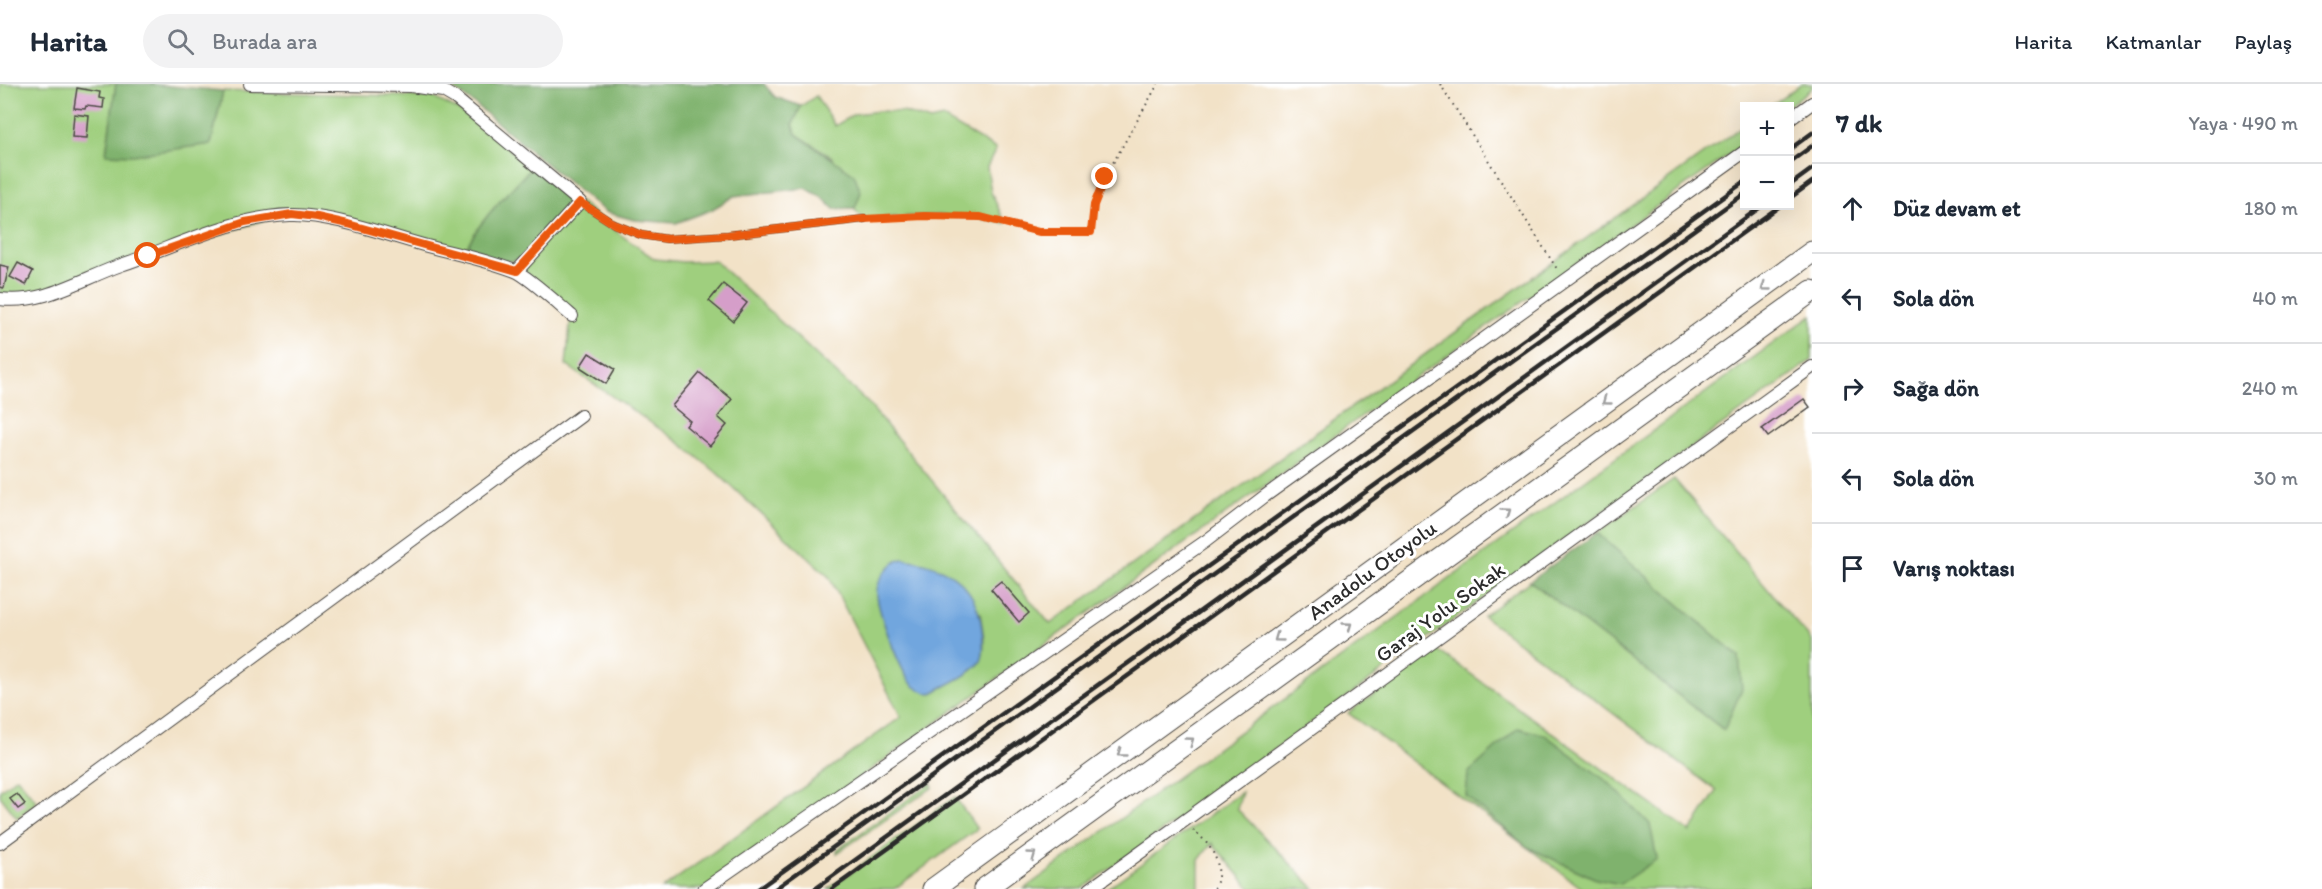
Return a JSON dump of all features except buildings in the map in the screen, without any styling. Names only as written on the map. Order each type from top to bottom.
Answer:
[{"type":"highway","name":"Anadolu Otoyolu","points":[[933,889],[1812,252]]},
{"type":"highway","name":"Anadolu Otoyolu","points":[[984,889],[1812,291]]},
{"type":"street","points":[[250,84],[411,86],[443,91],[455,98],[580,202],[517,271]]},
{"type":"street","points":[[1794,116],[1812,103]]},
{"type":"street","points":[[704,889],[1206,541],[1265,496],[1740,155]]},
{"type":"street","points":[[0,299],[29,300],[48,295],[94,275],[235,225],[266,217],[292,214],[348,224],[517,271],[572,316]]},
{"type":"street","name":"Garaj Yolu Sokak","points":[[1090,889],[1812,367]]},
{"type":"street","points":[[0,843],[581,416]]},
{"type":"lane","points":[[580,202],[614,224],[641,235],[667,239],[728,235],[864,219]]},
{"type":"path","points":[[864,219],[924,216],[981,217],[1039,232],[1091,232],[1094,205],[1105,177],[1158,84]]},
{"type":"path","points":[[1440,84],[1553,262]]},
{"type":"path","points":[[1183,822],[1198,834],[1219,864],[1214,889]]},
{"type":"green space","points":[[0,84],[116,84],[106,153],[211,144],[223,91],[432,97],[460,111],[532,167],[486,218],[464,252],[296,210],[31,294],[3,295],[0,294]]},
{"type":"green space","points":[[116,84],[148,84],[223,91],[211,144],[133,155],[106,154]]},
{"type":"green space","points":[[441,84],[764,84],[775,97],[801,106],[793,124],[796,134],[854,174],[861,192],[855,208],[834,209],[823,198],[806,188],[734,196],[711,210],[676,223],[634,220],[606,212],[476,105],[453,89]]},
{"type":"green space","points":[[1801,84],[1812,84],[1812,88],[1793,102],[1776,102]]},
{"type":"green space","points":[[816,96],[835,126],[854,114],[880,111],[903,112],[930,121],[943,118],[996,149],[987,167],[991,192],[1005,223],[953,216],[864,219],[853,208],[855,208],[832,157],[796,134],[793,124],[801,106]]},
{"type":"green space","points":[[1740,128],[1740,147],[705,889],[662,889],[901,717],[829,577],[716,472],[676,440],[566,365],[571,316],[517,271],[580,202],[655,259],[683,262],[715,261],[868,403],[1050,624]],"holes":[[[878,601],[980,613],[983,655],[978,665],[966,675],[930,694],[904,672]]]},
{"type":"green space","points":[[532,167],[572,202],[520,259],[506,262],[464,252],[486,218]]},
{"type":"green space","points":[[1812,315],[1812,360],[1082,889],[1024,889]]},
{"type":"green space","points":[[1674,479],[1812,641],[1812,889],[1583,889],[1348,713],[1436,649],[1690,832],[1717,791],[1483,616],[1530,581],[1724,730],[1739,657],[1597,533]]},
{"type":"green space","points":[[1597,533],[1739,657],[1742,689],[1724,730],[1530,581]]},
{"type":"green space","points":[[1518,728],[1545,735],[1609,783],[1650,824],[1657,859],[1620,884],[1596,879],[1527,847],[1466,796],[1468,773]]},
{"type":"green space","points":[[17,777],[37,802],[17,818],[0,796],[0,790]]},
{"type":"green space","points":[[931,783],[933,787],[837,853],[837,850]]},
{"type":"green space","points":[[1242,792],[1237,809],[1315,889],[1251,889],[1212,843],[1199,860],[1199,889],[1106,889]]},
{"type":"green space","points":[[955,797],[977,829],[894,889],[828,889]]},
{"type":"water","points":[[903,559],[946,571],[966,588],[979,613],[983,645],[981,661],[965,675],[930,694],[913,685],[902,668],[884,624],[877,598],[878,585],[883,575],[894,563]]},
{"type":"railway","points":[[1794,146],[1812,133]]},
{"type":"railway","points":[[1794,159],[1812,146]]},
{"type":"railway","points":[[1794,182],[1812,169]]},
{"type":"railway","points":[[1794,195],[1812,182]]},
{"type":"railway","points":[[758,889],[1740,185]]},
{"type":"railway","points":[[775,889],[1740,197]]},
{"type":"railway","points":[[815,889],[1756,210]]},
{"type":"railway","points":[[832,889],[1774,210]]},
{"type":"route","points":[[148,256],[245,222],[292,214],[348,224],[517,271],[580,202],[614,224],[641,235],[667,239],[728,235],[864,219],[924,216],[981,217],[1039,232],[1091,232],[1094,205],[1105,177]]}]
